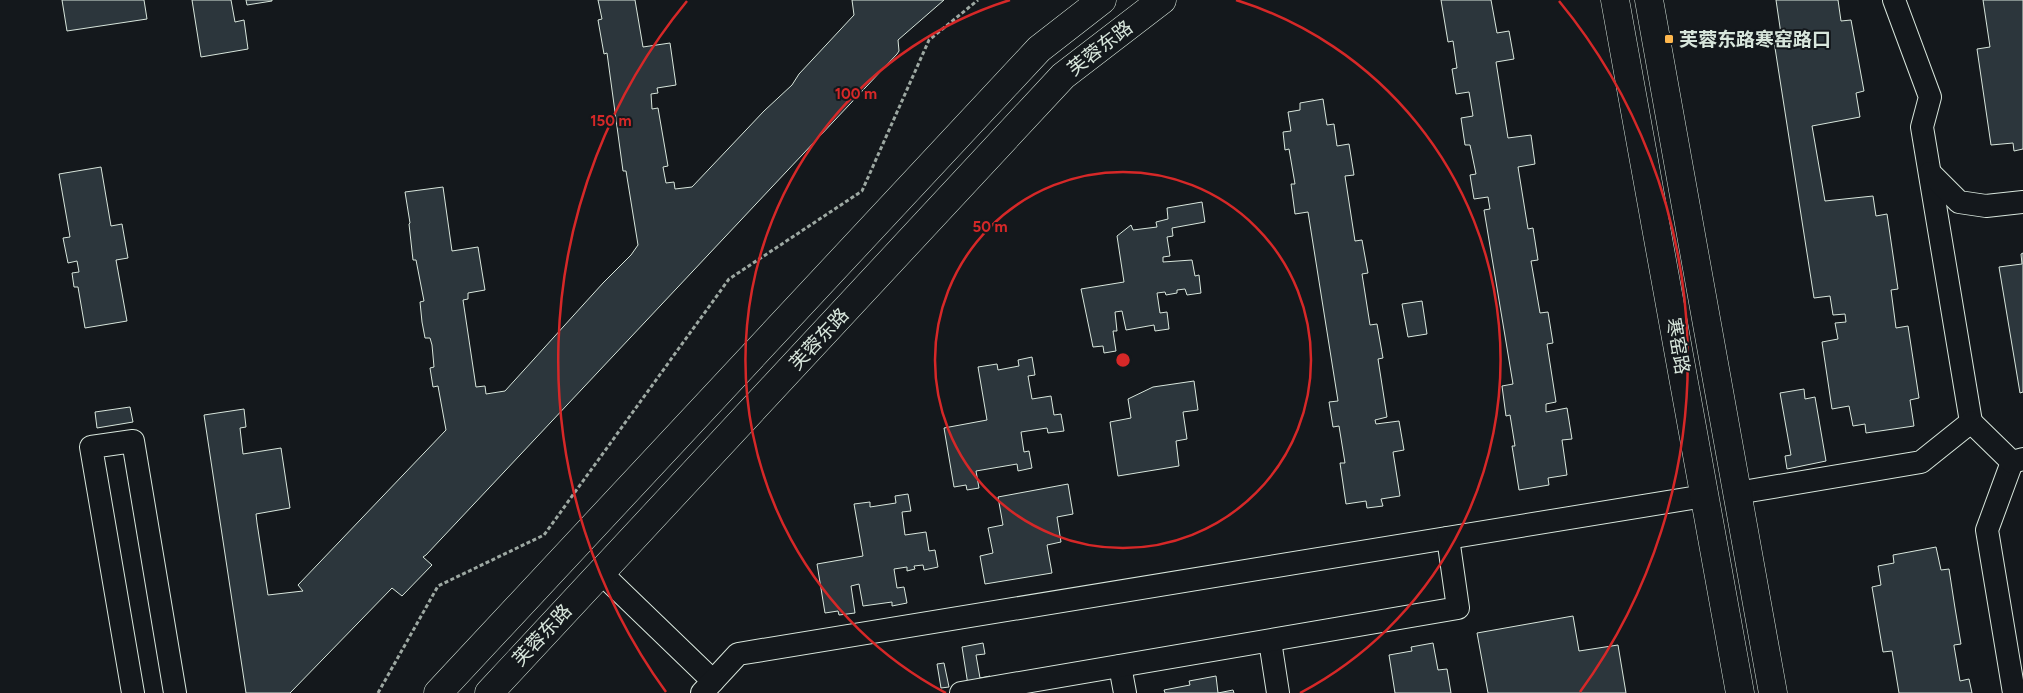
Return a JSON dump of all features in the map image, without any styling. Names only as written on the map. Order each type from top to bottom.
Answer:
[{"type":"main road","name":"芙蓉东路","points":[[438,693],[1039,49],[1102,0]]},
{"type":"main road","name":"芙蓉东路","points":[[489,693],[1064,76],[1162,0]]},
{"type":"main road","name":"寒窑路","points":[[1615,0],[1740,693]]},
{"type":"main road","name":"寒窑路","points":[[1649,0],[1773,693]]},
{"type":"street","points":[[1894,0],[1930,97],[1922,126],[1971,422],[2018,461],[1987,530],[2014,693]]},
{"type":"street","points":[[1930,174],[1959,202],[1986,206],[2023,202]]},
{"type":"street","points":[[1737,493],[1921,462],[1971,422]]},
{"type":"street","points":[[133,693],[91,447],[133,441],[175,693]]},
{"type":"street","points":[[601,573],[708,687],[738,654],[1704,496]]},
{"type":"street","points":[[961,693],[1458,608],[1448,538]]},
{"type":"street","points":[[1270,641],[1278,693]]},
{"type":"street","points":[[1120,666],[1125,693]]},
{"type":"path","points":[[378,693],[438,586],[544,535],[728,279],[862,191],[929,40],[978,0]]},
{"type":"building","points":[[62,0],[144,0],[147,19],[67,31]]},
{"type":"building","points":[[192,0],[231,0],[235,22],[244,20],[248,49],[201,57]]},
{"type":"building","points":[[246,0],[272,0],[272,1],[247,5]]},
{"type":"building","points":[[598,0],[635,0],[643,47],[670,43],[676,85],[657,88],[658,93],[651,94],[652,109],[658,108],[668,166],[663,167],[666,183],[674,182],[675,189],[692,187],[764,111],[792,85],[799,74],[854,15],[852,0],[944,0],[898,40],[899,51],[897,54],[423,557],[432,565],[402,596],[392,588],[290,693],[246,693],[204,415],[244,409],[246,427],[240,428],[243,454],[281,448],[290,508],[256,514],[268,595],[303,591],[298,585],[446,430],[438,386],[433,387],[430,368],[434,367],[432,345],[430,338],[425,338],[422,322],[420,302],[424,301],[416,260],[413,260],[405,192],[443,187],[452,251],[478,247],[485,290],[468,293],[468,299],[463,300],[476,387],[485,386],[486,394],[505,391],[603,283],[631,255],[638,245],[626,171],[623,171],[607,53],[604,54],[598,20],[602,19]]},
{"type":"building","points":[[1441,0],[1491,0],[1497,33],[1509,31],[1514,59],[1496,62],[1508,138],[1531,135],[1535,164],[1518,167],[1528,229],[1533,228],[1538,260],[1531,261],[1540,313],[1548,312],[1553,343],[1547,344],[1556,402],[1546,404],[1546,412],[1567,408],[1572,439],[1562,440],[1567,475],[1548,478],[1549,485],[1519,490],[1512,446],[1515,446],[1510,415],[1506,416],[1502,386],[1513,384],[1484,210],[1490,209],[1488,197],[1474,199],[1470,175],[1476,174],[1470,145],[1465,145],[1461,118],[1473,116],[1469,92],[1456,94],[1452,69],[1457,68],[1453,41],[1448,42]]},
{"type":"building","points":[[1776,0],[1838,0],[1841,21],[1851,20],[1864,91],[1856,93],[1860,117],[1812,126],[1825,201],[1873,196],[1876,216],[1887,214],[1898,289],[1891,290],[1896,328],[1908,326],[1919,398],[1910,400],[1914,426],[1866,433],[1865,424],[1853,426],[1849,406],[1832,409],[1822,342],[1838,339],[1835,323],[1846,322],[1845,314],[1833,315],[1830,296],[1814,298],[1773,35],[1781,34]]},
{"type":"building","points":[[1983,0],[2023,0],[2023,149],[2014,151],[2013,143],[1991,145],[1977,49],[1990,47]]},
{"type":"building","points":[[1323,99],[1327,125],[1334,124],[1337,146],[1349,144],[1354,175],[1345,176],[1355,241],[1362,240],[1368,273],[1362,274],[1370,325],[1377,324],[1383,358],[1378,359],[1387,417],[1375,420],[1376,424],[1399,421],[1404,450],[1393,452],[1400,496],[1381,499],[1383,506],[1367,508],[1366,501],[1346,504],[1340,463],[1345,463],[1339,426],[1333,427],[1329,402],[1338,401],[1308,212],[1295,214],[1291,184],[1295,184],[1289,149],[1285,150],[1283,132],[1291,131],[1288,112],[1300,110],[1300,103]]},
{"type":"building","points":[[101,167],[111,226],[122,224],[128,258],[116,260],[127,321],[85,328],[78,287],[74,287],[72,273],[79,272],[77,261],[68,263],[63,238],[70,237],[59,174]]},
{"type":"building","points":[[1202,202],[1205,222],[1172,228],[1173,236],[1167,237],[1170,256],[1163,257],[1163,262],[1192,260],[1195,276],[1199,275],[1201,293],[1187,295],[1185,289],[1166,295],[1165,292],[1157,293],[1160,313],[1167,312],[1169,329],[1155,331],[1154,325],[1126,330],[1122,311],[1115,312],[1117,331],[1113,331],[1116,351],[1104,353],[1103,346],[1093,347],[1081,289],[1124,282],[1117,236],[1131,225],[1133,230],[1157,227],[1156,222],[1168,219],[1167,208]]},
{"type":"building","points":[[2023,253],[2023,392],[2020,393],[1999,267],[2022,264],[2021,254]]},
{"type":"building","points":[[1422,301],[1427,334],[1408,337],[1402,304]]},
{"type":"building","points":[[1032,357],[1035,375],[1028,376],[1032,399],[1051,396],[1054,415],[1061,414],[1064,431],[1048,433],[1047,428],[1021,432],[1024,452],[1029,451],[1032,468],[1018,471],[1017,464],[976,471],[979,488],[967,490],[966,485],[954,487],[944,428],[987,420],[978,367],[997,364],[998,370],[1019,366],[1018,360]]},
{"type":"building","points":[[1194,381],[1198,410],[1183,412],[1187,439],[1176,441],[1179,466],[1118,476],[1110,422],[1131,418],[1128,399],[1153,387]]},
{"type":"building","points":[[1804,389],[1805,399],[1815,397],[1826,461],[1787,469],[1785,456],[1791,455],[1780,393]]},
{"type":"building","points":[[130,407],[133,422],[97,428],[95,412]]},
{"type":"building","points":[[1068,484],[1073,514],[1057,517],[1061,542],[1047,545],[1052,573],[985,584],[980,556],[993,553],[988,528],[1003,525],[998,497]]},
{"type":"building","points":[[908,494],[911,511],[902,512],[905,535],[926,532],[929,551],[935,550],[938,567],[924,570],[923,565],[914,566],[915,569],[907,571],[907,567],[894,569],[897,588],[904,587],[907,603],[892,606],[892,602],[863,606],[859,584],[851,586],[855,613],[839,615],[838,611],[825,613],[817,564],[863,556],[854,504],[870,502],[870,507],[896,503],[895,496]]},
{"type":"building","points":[[1936,547],[1941,570],[1949,569],[1961,644],[1954,645],[1960,681],[1969,679],[1972,693],[1899,693],[1892,651],[1883,652],[1872,587],[1881,585],[1878,566],[1894,563],[1893,555]]},
{"type":"building","points":[[1573,616],[1579,651],[1618,645],[1626,693],[1488,693],[1477,633]]},
{"type":"building","points":[[983,643],[985,654],[976,655],[980,678],[990,676],[990,681],[968,685],[962,647]]},
{"type":"building","points":[[1433,643],[1438,670],[1447,669],[1451,693],[1395,693],[1389,655],[1412,651],[1411,647]]},
{"type":"building","points":[[944,663],[949,687],[941,688],[937,664]]},
{"type":"building","points":[[1216,676],[1218,693],[1165,693],[1164,690],[1190,685],[1189,681]]},
{"type":"building","points":[[1233,690],[1234,693],[1218,693]]},
{"type":"place","name":"芙蓉东路寒窑路口","points":[[1669,39]]}]
